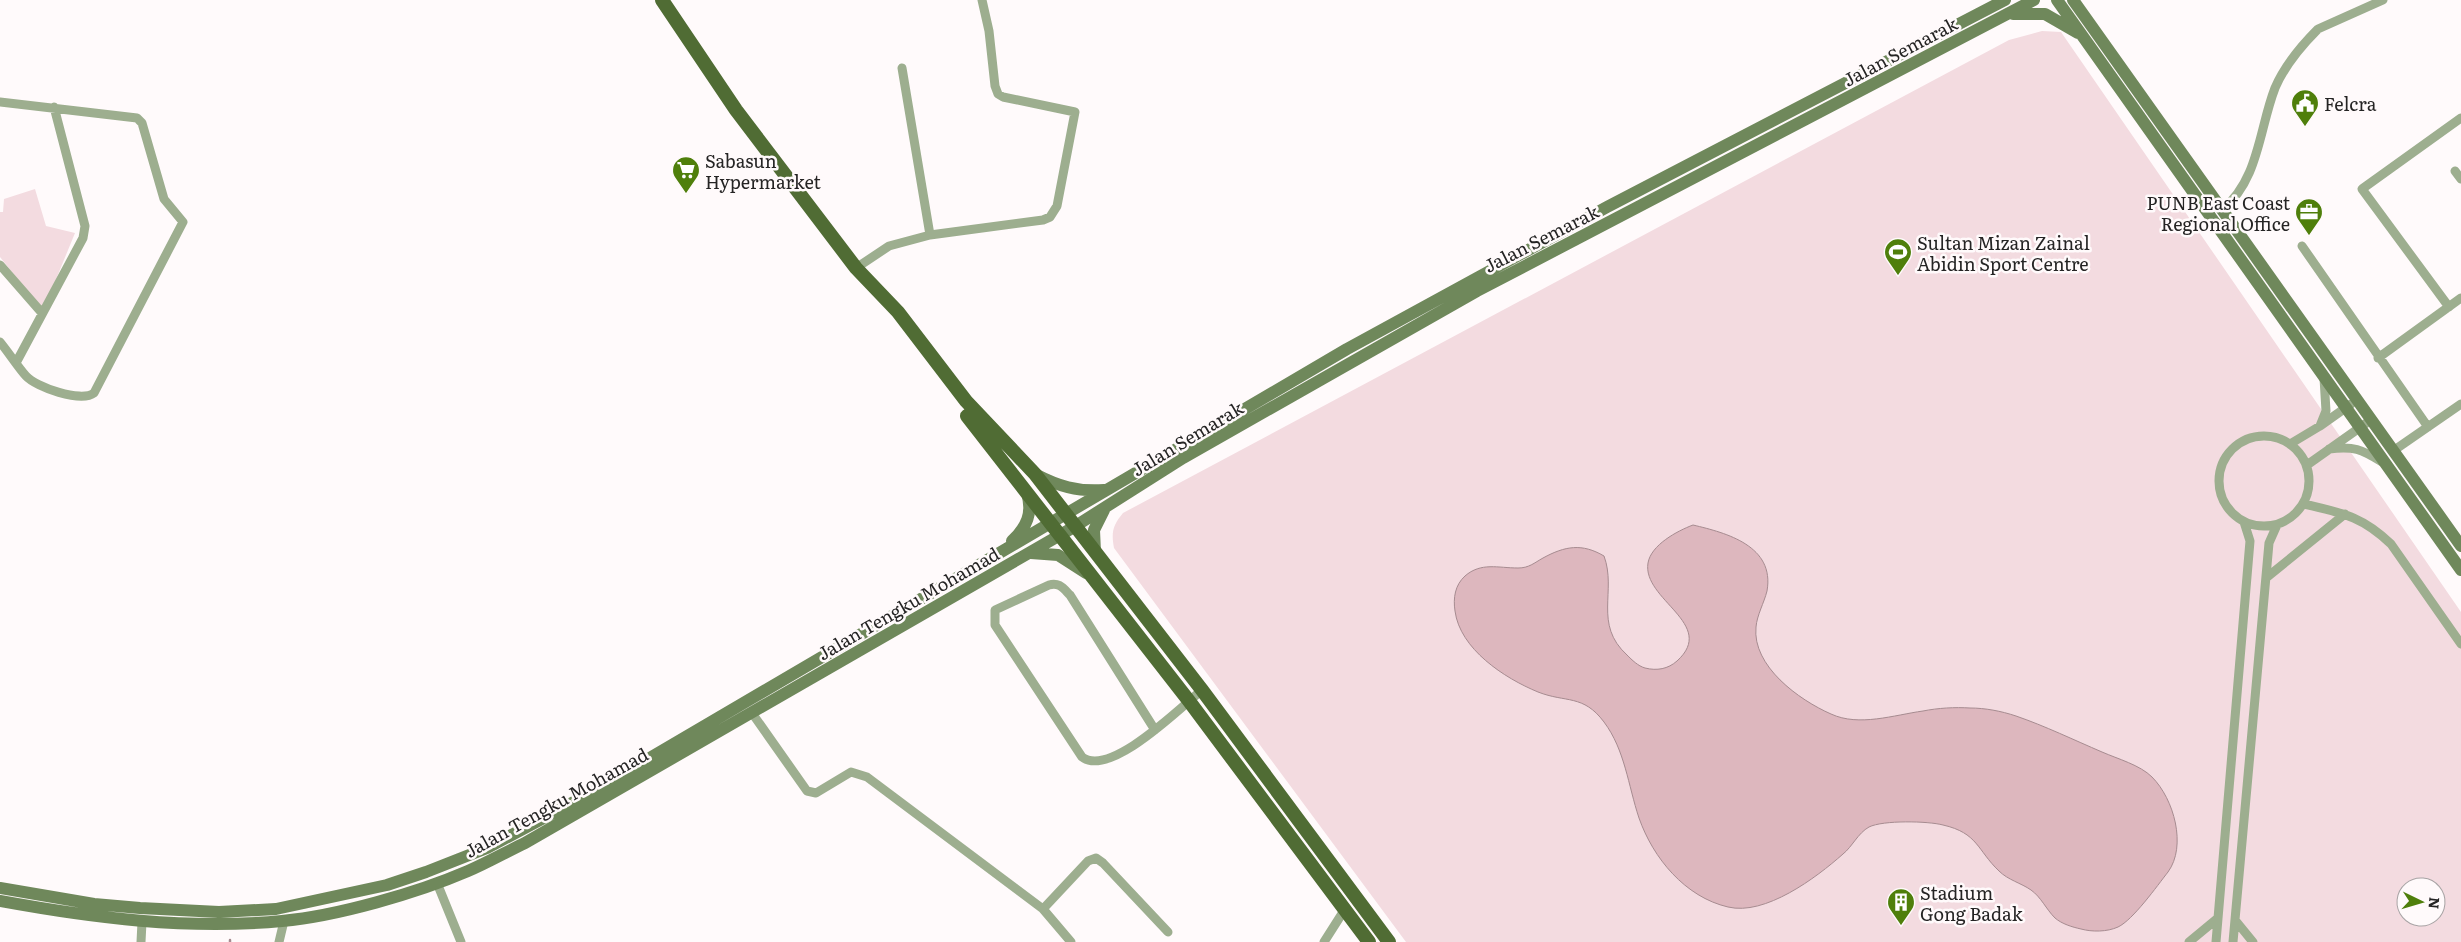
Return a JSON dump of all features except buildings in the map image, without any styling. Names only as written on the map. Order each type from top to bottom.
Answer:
[{"type":"main road","points":[[662,0],[736,110],[859,272],[891,319],[1189,701],[1369,942]]},
{"type":"main road","name":"Jalan Semarak","points":[[1074,528],[1183,458],[1477,290],[2034,0]]},
{"type":"main road","points":[[2056,0],[2461,570]]},
{"type":"main road","points":[[2073,0],[2372,418],[2393,451],[2461,546]]},
{"type":"main road","name":"Jalan Semarak","points":[[1065,515],[1356,344],[1624,198],[2003,1]]},
{"type":"main road","points":[[2006,14],[2045,14],[2082,36]]},
{"type":"main road","points":[[859,272],[898,312],[966,401],[1035,474],[1074,528],[1202,690],[1389,942]]},
{"type":"main road","points":[[1035,474],[1072,490],[1106,490]]},
{"type":"main road","points":[[998,556],[1026,526],[1030,508],[1027,492]]},
{"type":"main road","points":[[1095,554],[1094,530],[1098,519],[1107,506]]},
{"type":"main road","name":"Jalan Tengku Mohamad","points":[[233,918],[386,885],[426,872],[487,848],[585,796],[998,556],[1065,515]]},
{"type":"main road","name":"Jalan Tengku Mohamad","points":[[0,901],[97,917],[142,922],[219,918],[284,921],[361,905],[437,883],[468,871],[526,842],[1074,528]]},
{"type":"main road","points":[[1030,553],[1058,555],[1075,564],[1095,581]]},
{"type":"main road","name":"Jalan Tengku Mohamad","points":[[0,888],[94,904],[219,918]]},
{"type":"street","points":[[859,272],[889,246],[930,235],[1034,222],[1050,217],[1057,206],[1075,112],[1003,97],[998,94],[995,86],[982,0]]},
{"type":"street","points":[[2222,210],[2243,188],[2275,88],[2283,73],[2305,44],[2318,29],[2383,0]]},
{"type":"street","points":[[902,68],[930,235]]},
{"type":"street","points":[[0,102],[137,118],[142,123],[164,199],[184,222],[94,392],[90,396],[77,397],[36,384],[25,375],[17,361],[0,342]]},
{"type":"street","points":[[17,361],[83,238],[85,226],[54,107]]},
{"type":"street","points":[[2449,306],[2362,189],[2461,118]]},
{"type":"street","points":[[2455,171],[2461,179]]},
{"type":"street","points":[[2302,246],[2378,358],[2428,427]]},
{"type":"street","points":[[0,265],[42,313]]},
{"type":"street","points":[[2378,358],[2461,298]]},
{"type":"street","points":[[2320,426],[2326,411],[2323,374]]},
{"type":"street","points":[[2290,444],[2320,426],[2358,399]]},
{"type":"street","points":[[2393,451],[2461,404]]},
{"type":"street","points":[[2307,465],[2372,418]]},
{"type":"street","points":[[2271,436],[2290,444],[2300,453],[2307,465],[2310,484],[2304,504],[2292,517],[2277,525],[2254,526],[2244,522],[2227,508],[2220,492],[2219,476],[2228,454],[2248,438],[2271,436]]},
{"type":"street","points":[[2328,449],[2352,447],[2363,450],[2387,464]]},
{"type":"street","points":[[2304,504],[2358,518],[2377,531],[2391,544],[2461,644]]},
{"type":"street","points":[[2266,578],[2345,514]]},
{"type":"street","points":[[2216,942],[2250,541],[2244,522]]},
{"type":"street","points":[[2233,942],[2269,543],[2277,525]]},
{"type":"street","points":[[1155,730],[1070,595],[1062,586],[1057,584],[1049,585],[995,610],[995,625],[1082,757],[1088,761],[1102,762],[1134,745],[1155,730],[1202,690]]},
{"type":"street","points":[[752,713],[811,793],[821,791],[846,773],[860,774],[1043,909],[1071,942]]},
{"type":"street","points":[[1043,909],[1088,861],[1096,858],[1103,863],[1168,932]]},
{"type":"street","points":[[437,883],[461,942]]},
{"type":"street","points":[[1324,942],[1345,909]]},
{"type":"street","points":[[2189,942],[2218,918]]},
{"type":"street","points":[[2235,920],[2253,942]]},
{"type":"street","points":[[279,942],[284,921]]},
{"type":"street","points":[[141,942],[142,922]]},
{"type":"shaded area","name":"Sultan Mizan Zainal Abidin Sport Centre","points":[[2042,31],[2061,32],[2461,612],[2461,942],[1406,942],[1114,548],[1115,525],[1123,513],[2009,40]]},
{"type":"shaded area","points":[[35,189],[46,226],[75,233],[43,311],[0,257],[0,212],[3,212],[4,199]]},
{"type":"shaded area","points":[[1693,525],[1720,532],[1746,544],[1756,552],[1764,563],[1768,576],[1767,591],[1756,627],[1757,641],[1762,655],[1770,668],[1792,691],[1818,708],[1842,718],[1853,720],[1877,719],[1946,708],[1976,708],[1999,711],[2049,729],[2141,769],[2160,786],[2172,810],[2177,836],[2177,849],[2174,861],[2168,872],[2124,923],[2114,929],[2104,931],[2085,930],[2055,918],[2038,896],[2003,874],[1976,843],[1955,828],[1917,822],[1895,822],[1869,827],[1832,864],[1805,884],[1774,901],[1758,906],[1728,907],[1712,902],[1685,885],[1662,861],[1645,833],[1617,744],[1604,722],[1589,707],[1581,703],[1538,692],[1511,679],[1498,670],[1474,650],[1465,638],[1459,625],[1454,601],[1457,588],[1462,580],[1477,569],[1484,567],[1522,568],[1559,551],[1574,548],[1588,549],[1604,556],[1608,582],[1608,619],[1617,643],[1631,659],[1642,667],[1649,669],[1666,668],[1674,664],[1687,648],[1689,635],[1684,623],[1656,589],[1649,576],[1648,563],[1650,556],[1659,545],[1673,535]]},
{"type":"place","name":"Felcra","points":[[2305,127]]},
{"type":"place","name":"Sabasun Hypermarket","points":[[686,194]]},
{"type":"place","name":"PUNB East Coast Regional Office","points":[[2309,236]]},
{"type":"place","name":"Sultan Mizan Zainal Abidin Sport Centre","points":[[1898,276]]},
{"type":"place","name":"Stadium Gong Badak","points":[[1901,926]]}]
